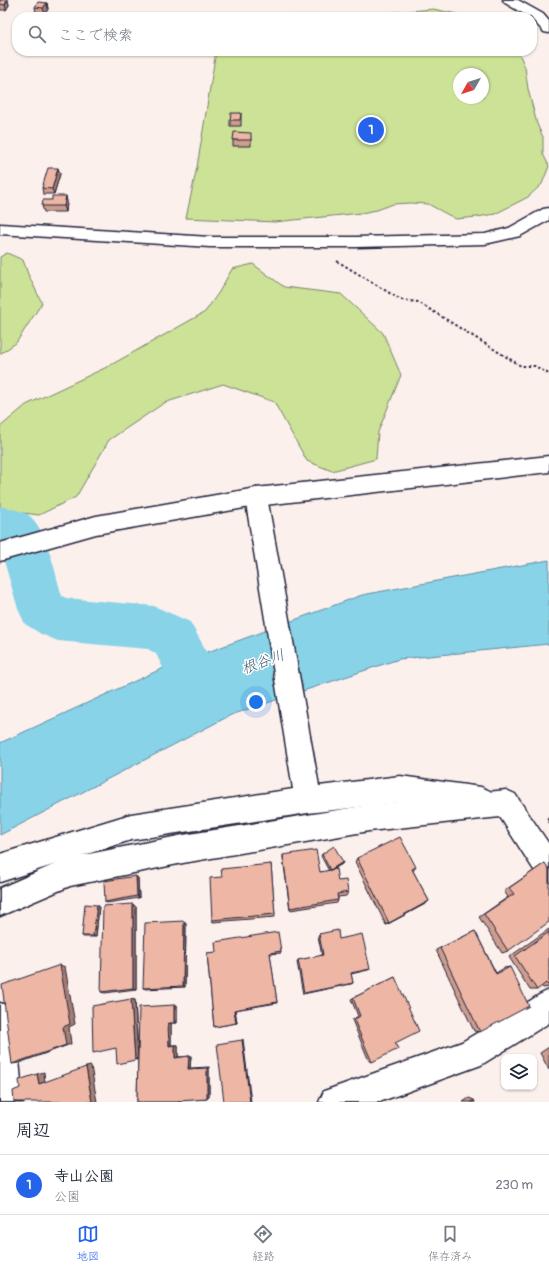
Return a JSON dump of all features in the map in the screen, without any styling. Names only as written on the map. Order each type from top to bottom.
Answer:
[{"type":"street","points":[[509,0],[529,12]]},
{"type":"street","points":[[537,16],[549,29]]},
{"type":"street","points":[[0,229],[210,242],[485,240],[514,232],[549,213]]},
{"type":"street","points":[[4,551],[96,525],[257,502],[549,464]]},
{"type":"street","points":[[257,502],[306,788]]},
{"type":"street","points":[[0,868],[131,827],[306,788],[400,789],[506,803],[549,868]]},
{"type":"street","points":[[0,902],[69,872],[183,849],[369,818],[506,803]]},
{"type":"street","points":[[335,1102],[470,1054],[533,1017],[549,1005]]},
{"type":"street","points":[[0,1018],[6,1102]]},
{"type":"path","points":[[332,258],[401,300],[418,302],[521,366],[535,366],[549,374]]},
{"type":"green space","points":[[433,9],[447,12],[390,12]]},
{"type":"green space","points":[[215,56],[520,56],[525,67],[528,89],[537,124],[543,137],[543,154],[549,166],[542,184],[528,197],[495,214],[477,217],[456,219],[428,204],[410,203],[393,204],[377,210],[361,213],[275,222],[186,218],[197,167]]},
{"type":"green space","points":[[7,253],[23,260],[42,303],[16,343],[0,354],[0,257]]},
{"type":"green space","points":[[253,264],[284,287],[341,294],[383,333],[401,375],[378,432],[376,459],[332,471],[307,461],[274,402],[223,384],[164,403],[109,440],[76,497],[39,515],[0,510],[0,427],[26,405],[109,366],[205,312],[219,292],[232,269]]},
{"type":"water","name":"根谷川","points":[[549,560],[549,644],[399,659],[231,715],[0,835],[0,743],[159,670],[362,595]]},
{"type":"building","points":[[0,0],[7,0],[5,5],[0,4]]},
{"type":"building","points":[[38,2],[47,3],[43,8],[35,7]]},
{"type":"building","points":[[231,113],[241,113],[240,120],[230,120]]},
{"type":"building","points":[[234,132],[251,133],[251,140],[233,140]]},
{"type":"building","points":[[48,168],[58,168],[52,189],[42,188]]},
{"type":"building","points":[[52,196],[66,196],[64,206],[42,206],[43,200],[52,200]]},
{"type":"building","points":[[400,837],[416,867],[412,869],[429,901],[389,923],[357,858]]},
{"type":"building","points":[[334,846],[343,862],[330,870],[322,854]]},
{"type":"building","points":[[316,850],[320,872],[336,869],[338,881],[346,880],[348,892],[337,894],[338,900],[290,908],[283,855]]},
{"type":"building","points":[[545,863],[549,869],[549,922],[508,951],[484,914],[514,894],[509,888]]},
{"type":"building","points":[[271,864],[275,914],[212,920],[210,878],[222,877],[221,869]]},
{"type":"building","points":[[136,876],[137,896],[105,902],[104,881]]},
{"type":"building","points":[[85,904],[97,905],[93,936],[82,936]]},
{"type":"building","points":[[133,904],[133,988],[101,992],[103,906]]},
{"type":"building","points":[[184,921],[183,986],[143,988],[145,923]]},
{"type":"building","points":[[338,930],[339,939],[362,934],[370,969],[351,973],[353,983],[304,993],[298,960],[323,955],[319,934]]},
{"type":"building","points":[[475,931],[496,974],[510,967],[529,1006],[480,1032],[440,948]]},
{"type":"building","points":[[278,932],[281,951],[270,953],[277,1002],[234,1010],[236,1023],[214,1027],[207,953],[216,952],[215,942]]},
{"type":"building","points":[[549,932],[549,986],[546,983],[537,990],[515,956]]},
{"type":"building","points":[[60,965],[70,1024],[63,1027],[66,1045],[12,1064],[2,985]]},
{"type":"building","points":[[395,977],[419,1031],[395,1043],[398,1049],[372,1062],[354,1020],[360,1016],[353,998]]},
{"type":"building","points":[[131,999],[135,1060],[117,1064],[116,1048],[93,1053],[92,1006]]},
{"type":"building","points":[[174,1005],[174,1023],[168,1023],[169,1046],[175,1045],[175,1058],[189,1056],[188,1069],[207,1068],[207,1099],[179,1102],[137,1102],[139,1007]]},
{"type":"building","points":[[242,1040],[250,1102],[224,1102],[217,1044]]},
{"type":"building","points":[[86,1067],[92,1102],[14,1102],[13,1091],[20,1088],[19,1080],[37,1074],[39,1084]]},
{"type":"waterway","points":[[0,525],[11,528],[22,540],[42,609],[58,619],[154,628],[173,638],[199,687]]},
{"type":"place","name":"寺山公園","points":[[371,130]]}]
